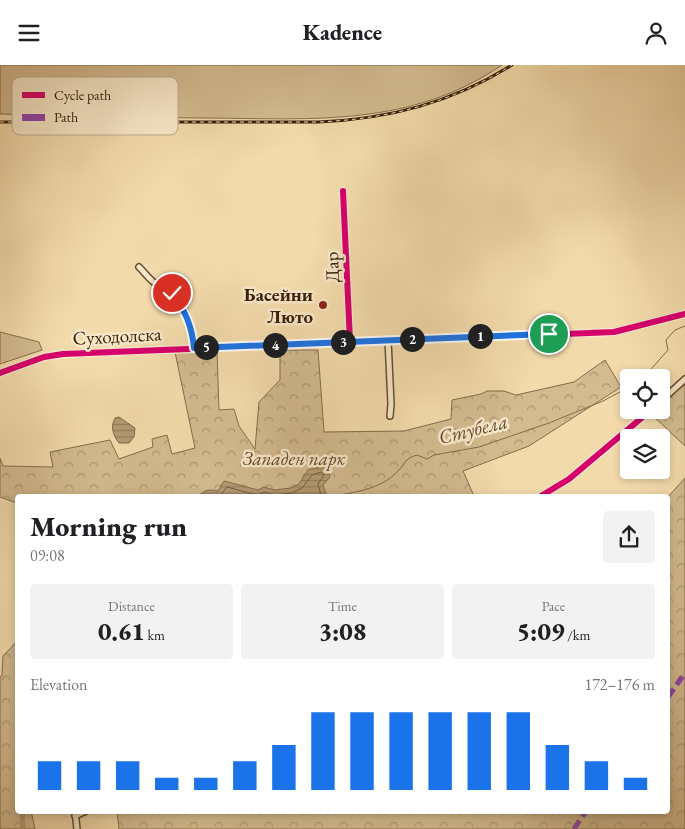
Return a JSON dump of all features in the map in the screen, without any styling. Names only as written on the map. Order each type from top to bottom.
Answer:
[{"type":"street","name":"Дар","points":[[343,191],[350,341]]},
{"type":"street","points":[[139,267],[154,283],[168,290],[176,298],[186,313],[190,324],[194,348]]},
{"type":"street","name":"Суходолска","points":[[0,373],[57,354],[614,332],[685,314]]},
{"type":"street","points":[[388,340],[390,416]]},
{"type":"street","points":[[670,393],[685,379]]},
{"type":"street","points":[[544,494],[570,479],[641,419]]},
{"type":"street","points":[[75,814],[77,829]]},
{"type":"green space","points":[[0,65],[502,65],[468,85],[432,100],[397,109],[360,115],[286,119],[178,118],[178,77],[12,77],[12,114],[0,114]]},
{"type":"green space","points":[[0,332],[39,342],[42,350],[0,364]]},
{"type":"green space","name":"Западен парк","points":[[280,350],[318,350],[324,432],[404,431],[451,419],[452,400],[487,391],[504,391],[516,395],[574,382],[605,360],[620,385],[620,388],[529,446],[463,471],[473,494],[15,494],[15,502],[0,497],[0,458],[3,466],[53,467],[50,452],[110,440],[119,459],[153,447],[152,439],[167,435],[172,454],[195,448],[175,352],[217,351],[219,410],[234,409],[239,426],[255,449],[259,402],[280,380]]},
{"type":"green space","points":[[685,384],[685,446],[670,432],[670,429],[667,429],[656,419],[670,419],[670,396]]},
{"type":"green space","points":[[685,478],[685,829],[119,829],[117,814],[670,814],[670,495]]},
{"type":"green space","points":[[15,643],[15,814],[32,814],[35,829],[0,829],[0,678],[2,675],[3,656]]},
{"type":"water","points":[[119,417],[135,428],[134,437],[129,443],[119,443],[114,434],[112,428],[113,421]]},
{"type":"water","points":[[321,466],[328,469],[330,477],[323,485],[326,494],[200,494],[212,490],[218,491],[224,481],[258,490],[264,487],[274,490],[291,488],[299,484],[308,470]]},
{"type":"waterway","name":"Стубела","points":[[651,369],[668,350],[666,340],[675,330],[685,326]]},
{"type":"waterway","name":"Стубела","points":[[344,494],[357,492],[383,483],[400,469],[407,460],[417,455],[427,459],[434,455],[479,447],[549,423],[603,401],[620,392]]},
{"type":"waterway","name":"Стубела","points":[[22,814],[23,829]]},
{"type":"railway","points":[[178,122],[318,122],[394,113],[419,107],[466,90],[512,65]]},
{"type":"railway","points":[[0,122],[12,122]]},
{"type":"marked path","points":[[670,694],[685,673]]},
{"type":"marked path","points":[[574,829],[584,814]]},
{"type":"cycle path","points":[[343,191],[350,341]]},
{"type":"cycle path","points":[[0,373],[44,357],[63,354],[614,332],[685,314]]},
{"type":"cycle path","points":[[544,494],[569,479],[640,419]]},
{"type":"place","name":"Басейни Люто","points":[[323,305]]},
{"type":"route","points":[[172,293],[186,313],[193,336],[194,348],[549,334]]}]
